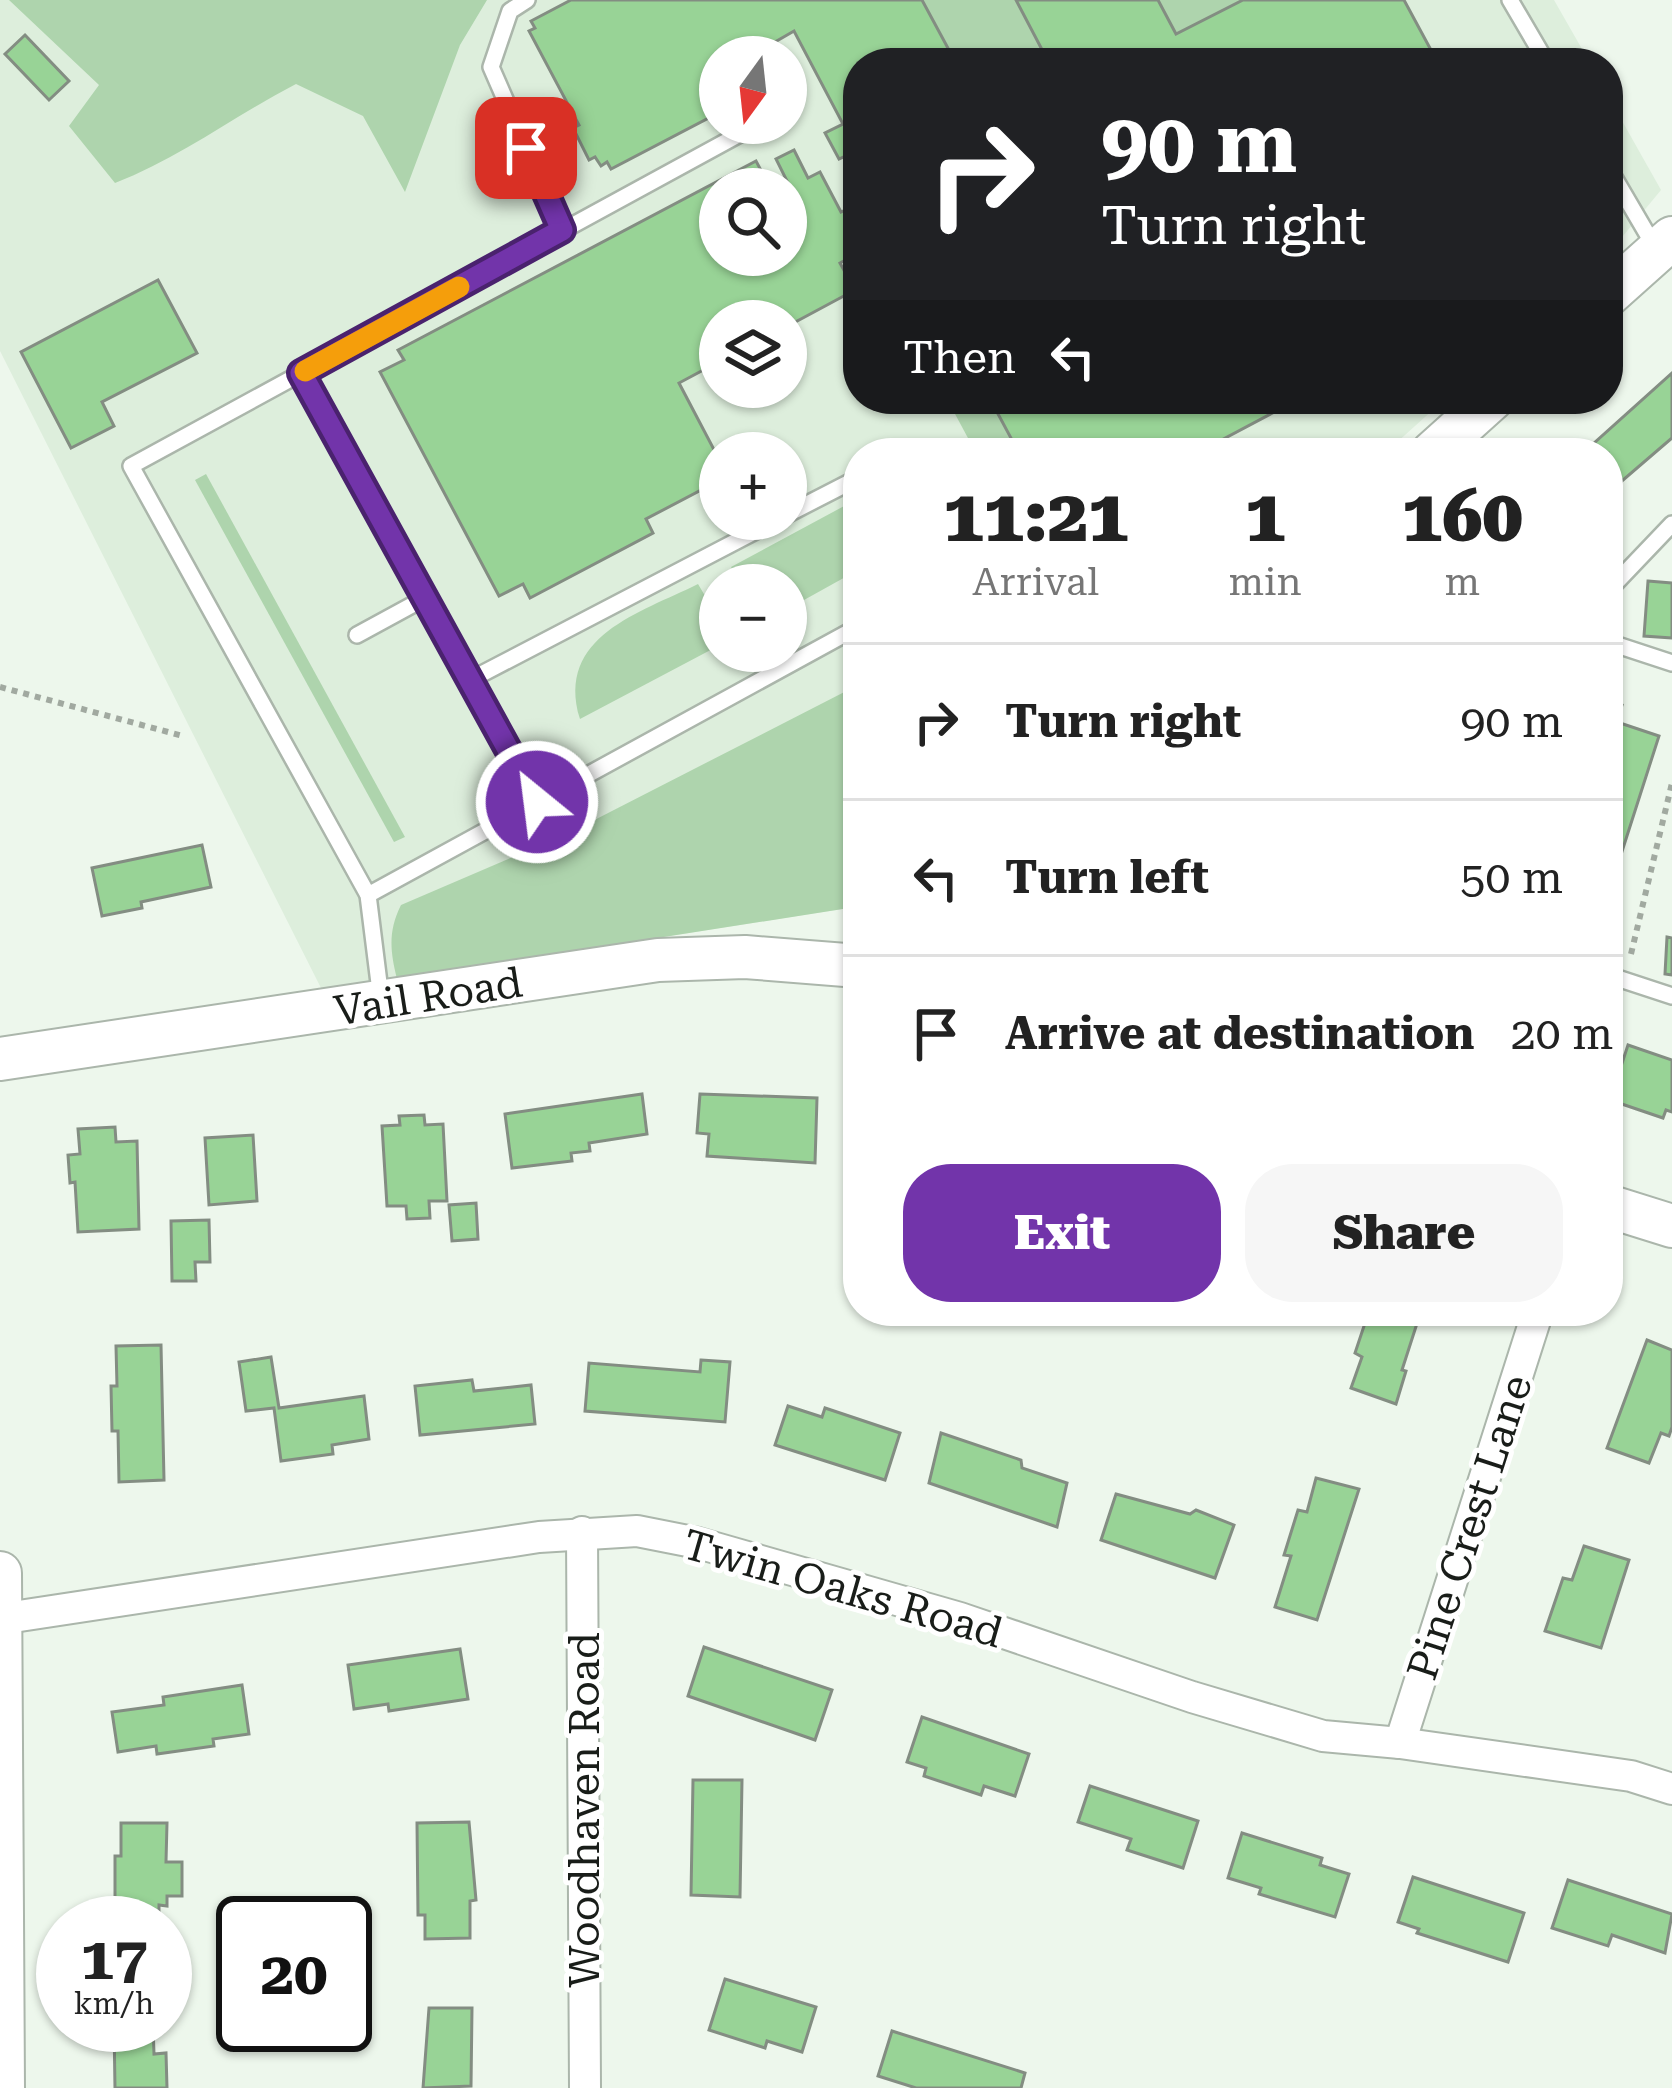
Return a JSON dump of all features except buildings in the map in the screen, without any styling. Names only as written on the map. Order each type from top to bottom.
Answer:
[{"type":"street","points":[[1623,283],[1665,245]]},
{"type":"street","points":[[1449,438],[1475,414]]},
{"type":"street","name":"Vail Road","points":[[0,1058],[658,960],[745,957],[843,966]]},
{"type":"street","points":[[1623,1211],[1672,1226]]},
{"type":"street","name":"Pine Crest Lane","points":[[1400,1742],[1533,1326]]},
{"type":"street","name":"Twin Oaks Road","points":[[0,1619],[582,1532],[638,1532],[698,1543],[960,1618],[1323,1736],[1400,1742],[1631,1776],[1672,1790]]},
{"type":"street","name":"Woodhaven Road","points":[[582,1532],[585,2088]]},
{"type":"street","points":[[0,1573],[3,2088]]},
{"type":"lane","points":[[526,0],[510,11],[490,67],[562,230]]},
{"type":"lane","points":[[1510,0],[1538,48]]},
{"type":"lane","points":[[382,1004],[368,895],[131,466],[721,144]]},
{"type":"lane","points":[[1623,188],[1665,245]]},
{"type":"lane","points":[[301,373],[537,802]]},
{"type":"lane","points":[[807,505],[843,486]]},
{"type":"lane","points":[[1623,575],[1672,524]]},
{"type":"lane","points":[[470,680],[739,540]]},
{"type":"lane","points":[[357,635],[425,598]]},
{"type":"lane","points":[[368,895],[843,635]]},
{"type":"lane","points":[[1623,647],[1672,663]]},
{"type":"lane","points":[[1623,979],[1672,996]]},
{"type":"path","points":[[0,687],[183,736]]},
{"type":"path","points":[[1623,953],[1672,783]]},
{"type":"shaded area","points":[[0,0],[1554,0],[1581,48],[843,48],[843,414],[1428,414],[1402,438],[843,438],[843,909],[322,990],[0,351]]},
{"type":"shaded area","points":[[1623,123],[1661,190],[1623,236]]},
{"type":"green space","points":[[9,0],[487,0],[460,45],[405,192],[363,116],[296,84],[115,183],[69,126],[99,85]]},
{"type":"green space","points":[[922,0],[1016,0],[1041,48],[948,48]]},
{"type":"green space","points":[[1158,0],[1243,0],[1176,34]]},
{"type":"green space","points":[[955,414],[998,414],[1011,438],[968,438]]},
{"type":"green space","points":[[206,474],[405,837],[394,842],[195,480]]},
{"type":"green space","points":[[843,507],[843,578],[807,598],[807,564],[737,564],[781,540],[807,540],[807,526]]},
{"type":"green space","points":[[698,584],[699,656],[580,719],[576,691],[580,667],[591,647],[629,618]]},
{"type":"green space","points":[[843,693],[843,909],[397,979],[392,941],[401,905],[571,832]]},
{"type":"slow traffic","points":[[305,371],[459,287]]},
{"type":"route","points":[[526,148],[562,230],[301,373],[537,802]]}]
